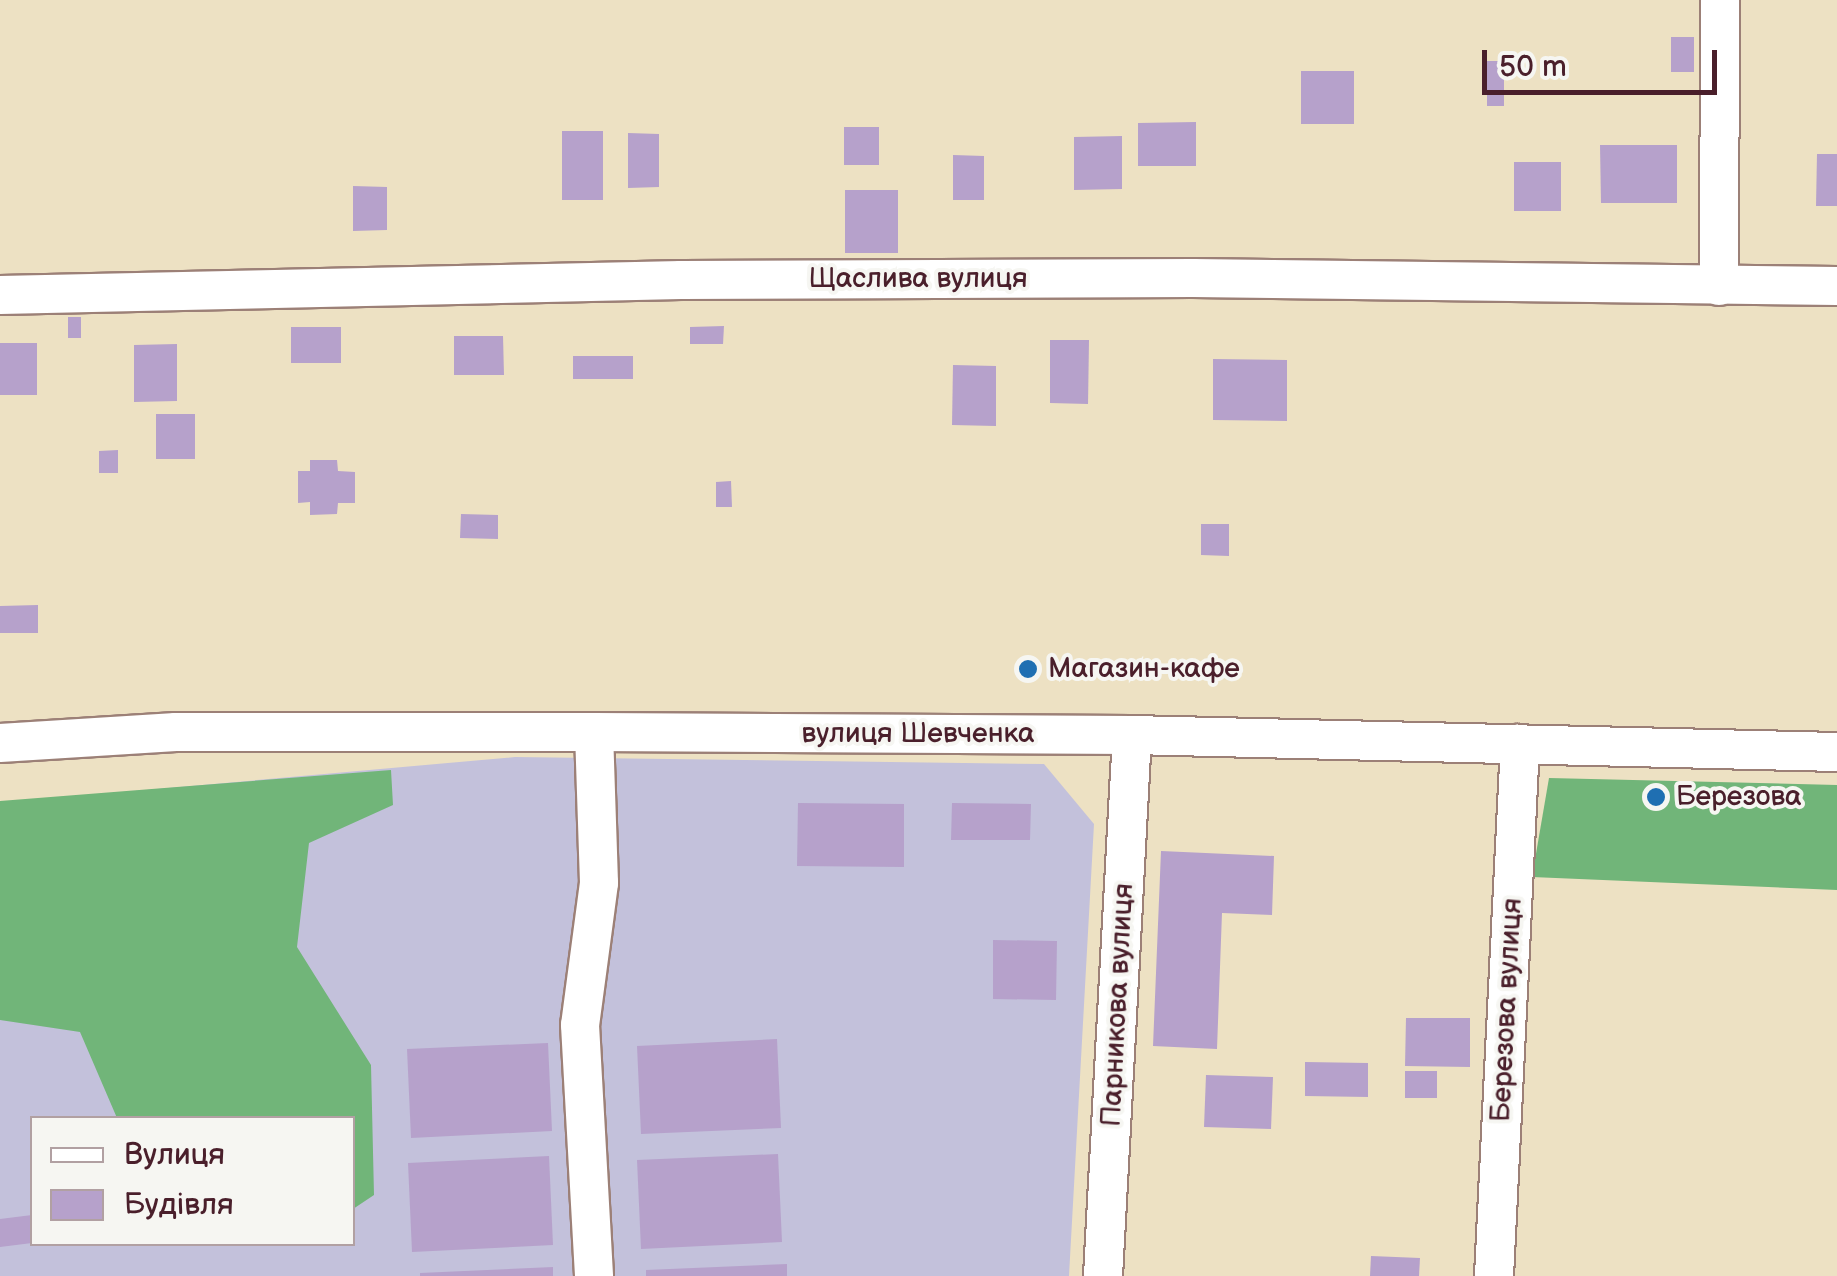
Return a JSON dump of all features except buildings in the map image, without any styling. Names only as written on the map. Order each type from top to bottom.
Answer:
[{"type":"street","points":[[1719,286],[1720,0]]},
{"type":"street","name":"Щаслива вулиця","points":[[0,295],[740,280],[1193,278],[1837,286]]},
{"type":"street","name":"вулиця Шевченка","points":[[0,744],[176,732],[594,732],[1132,735],[1837,752]]},
{"type":"street","points":[[594,732],[599,882],[580,1025],[594,1276]]},
{"type":"street","name":"Парникова вулиця","points":[[1103,1276],[1132,735]]},
{"type":"street","name":"Березова вулиця","points":[[1494,1276],[1520,744]]},
{"type":"shaded area","points":[[515,757],[1044,764],[1094,824],[1069,1276],[0,1276],[0,803]]},
{"type":"green space","points":[[391,770],[393,805],[309,843],[297,947],[371,1065],[374,1195],[355,1208],[355,1116],[116,1116],[80,1032],[0,1020],[0,801]]},
{"type":"green space","points":[[1549,778],[1837,785],[1837,890],[1532,877]]},
{"type":"place","name":"Магазин-кафе","points":[[1028,669]]},
{"type":"place","name":"Березова","points":[[1656,797]]}]
